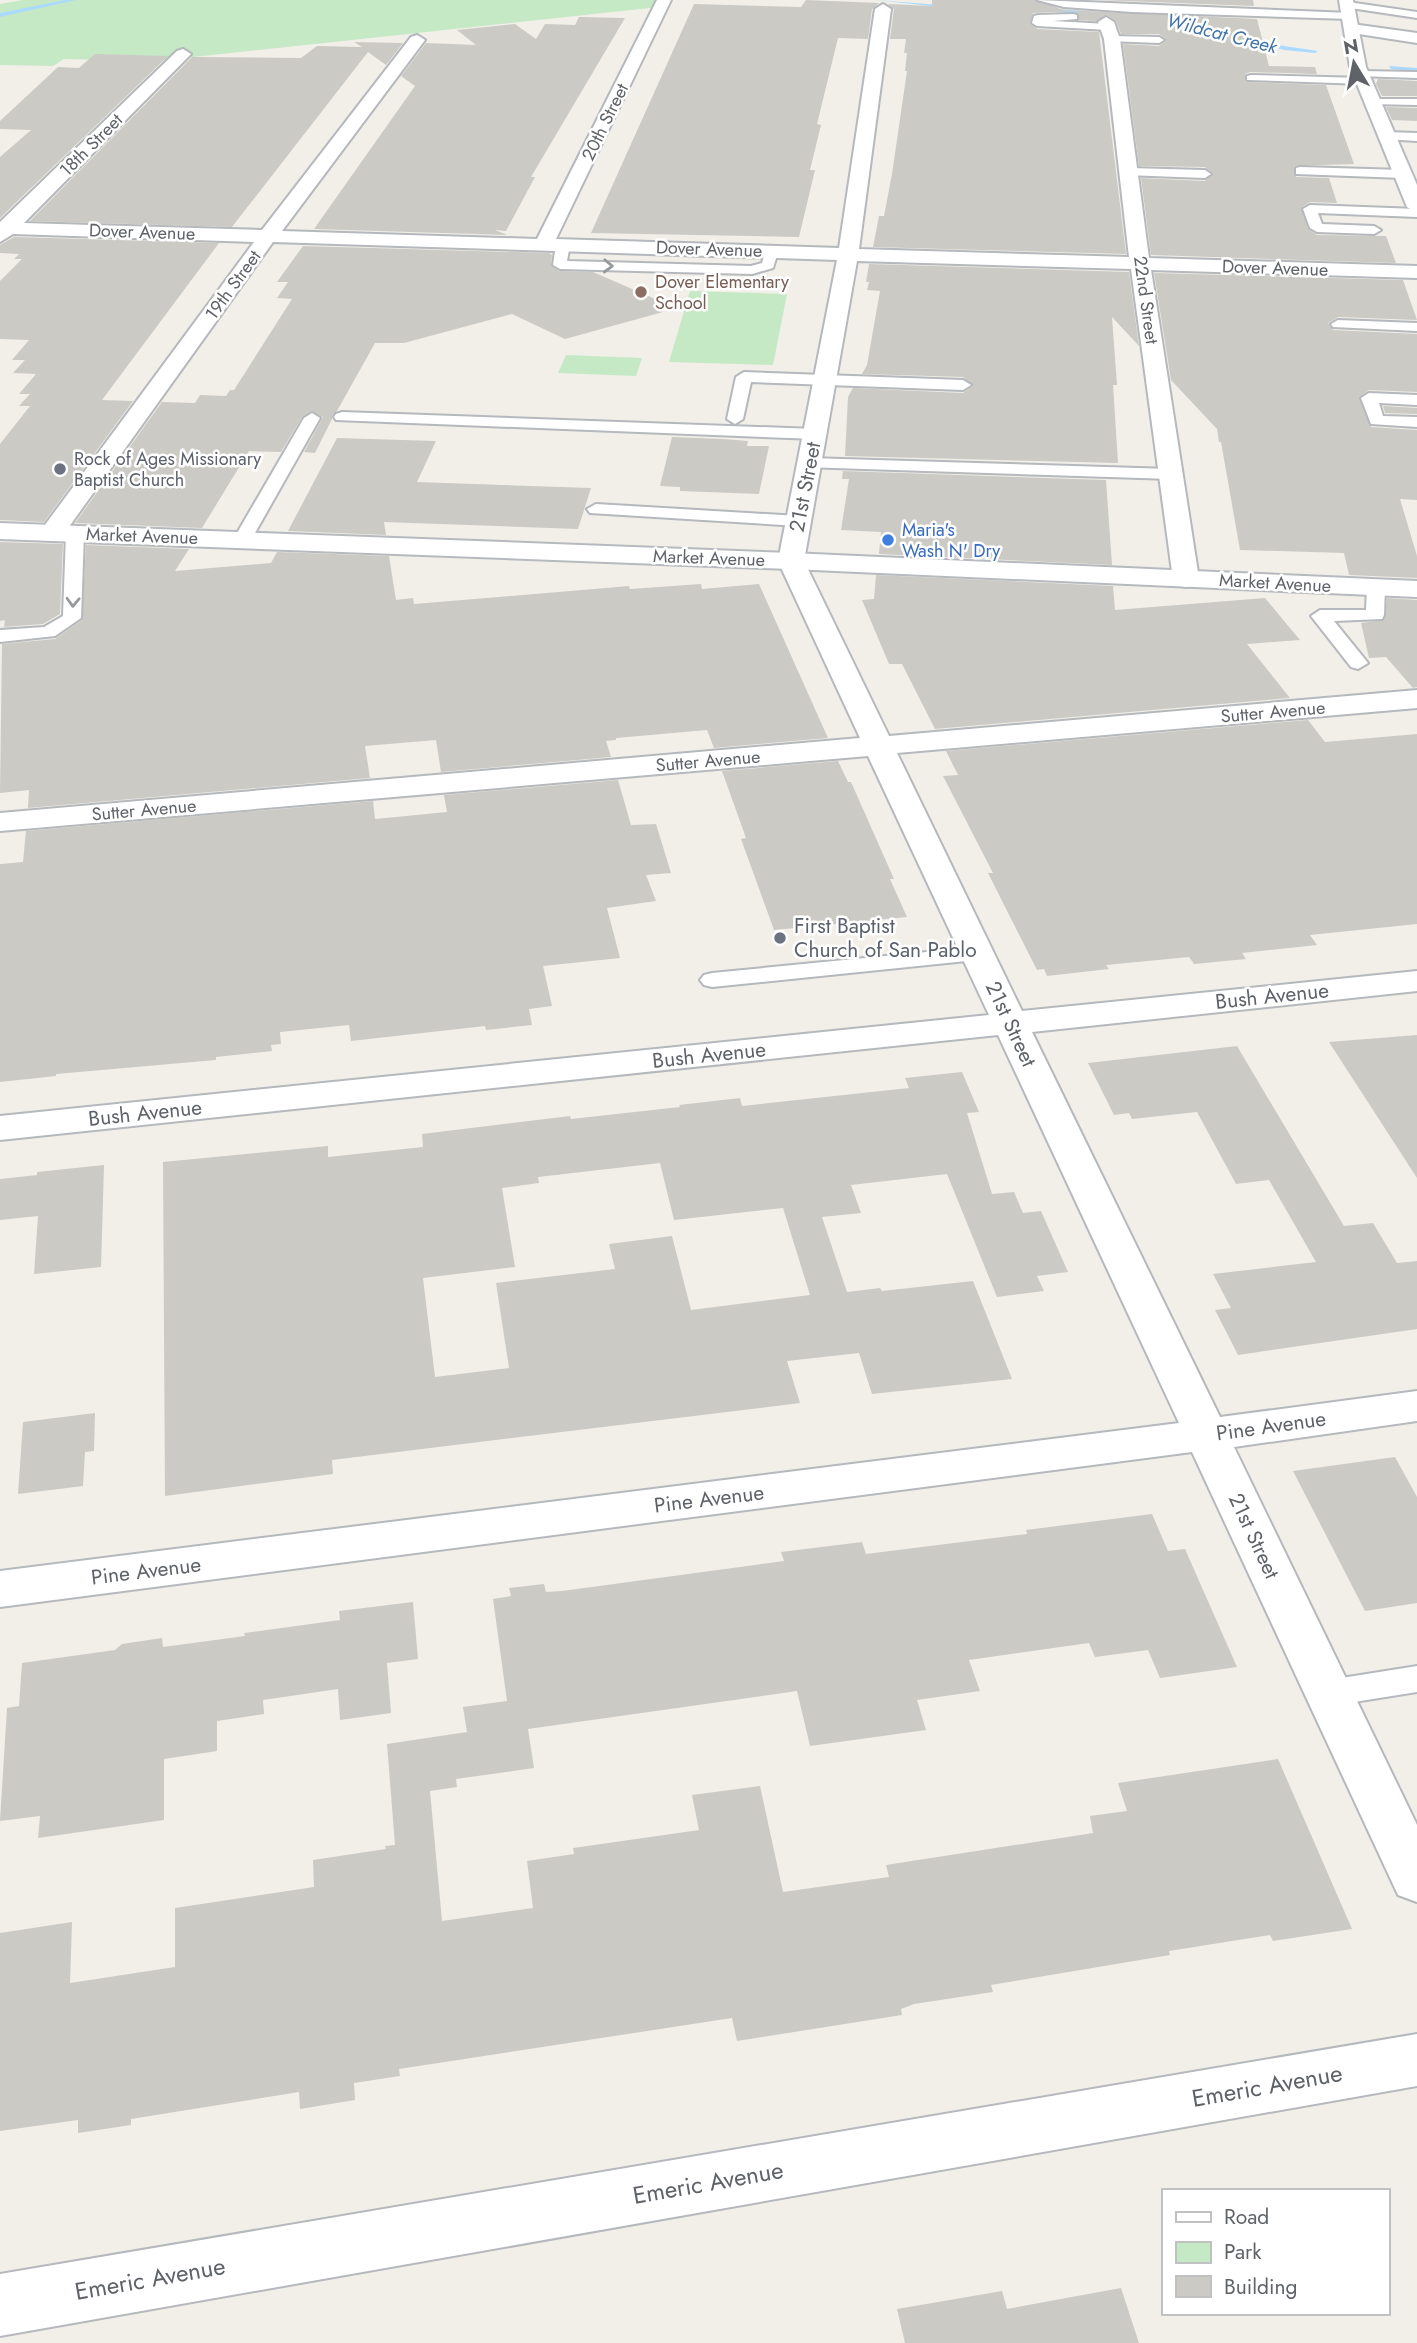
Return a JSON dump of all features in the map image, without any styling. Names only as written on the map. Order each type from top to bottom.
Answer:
[{"type":"street","name":"20th Street","points":[[554,244],[664,0]]},
{"type":"street","name":"21st Street","points":[[883,9],[848,254],[791,561],[1417,1879]]},
{"type":"street","points":[[1349,12],[1417,38]]},
{"type":"street","points":[[1349,12],[1360,69],[1417,207]]},
{"type":"street","name":"22nd Street","points":[[1109,29],[1185,579]]},
{"type":"street","name":"19th Street","points":[[64,533],[268,236],[416,40]]},
{"type":"street","name":"18th Street","points":[[3,230],[183,54]]},
{"type":"street","name":"Dover Avenue","points":[[3,230],[554,244],[1417,272]]},
{"type":"street","name":"Market Avenue","points":[[0,530],[1417,589]]},
{"type":"street","name":"Sutter Avenue","points":[[0,822],[1417,699]]},
{"type":"street","name":"Bush Avenue","points":[[0,1128],[1417,982]]},
{"type":"street","name":"Pine Avenue","points":[[0,1589],[1417,1406]]},
{"type":"street","name":"Emeric Avenue","points":[[0,2305],[1417,2060]]},
{"type":"lane","points":[[1042,0],[1056,4],[1116,5],[1132,9],[1417,15]]},
{"type":"lane","points":[[1283,0],[1288,13]]},
{"type":"lane","points":[[1109,29],[1037,23],[1038,18],[1045,16],[1109,29],[1158,40]]},
{"type":"lane","points":[[1383,19],[1417,23]]},
{"type":"lane","points":[[1251,78],[1360,69],[1417,75]]},
{"type":"lane","points":[[1373,102],[1417,102]]},
{"type":"lane","points":[[1387,136],[1417,137]]},
{"type":"lane","points":[[1300,171],[1342,177],[1403,174]]},
{"type":"lane","points":[[1129,172],[1205,174]]},
{"type":"lane","points":[[1374,230],[1317,228],[1310,209],[1417,213]]},
{"type":"lane","points":[[1338,324],[1417,327]]},
{"type":"lane","points":[[735,419],[744,377],[963,385]]},
{"type":"lane","points":[[1417,400],[1369,398],[1377,421],[1417,422]]},
{"type":"lane","points":[[342,417],[1171,474]]},
{"type":"lane","points":[[242,540],[313,418]]},
{"type":"lane","points":[[715,517],[720,496]]},
{"type":"lane","points":[[596,509],[799,521]]},
{"type":"lane","points":[[0,636],[48,632],[72,618],[64,533]]},
{"type":"lane","points":[[1358,663],[1320,616],[1376,615],[1377,587]]},
{"type":"lane","points":[[712,980],[978,954]]},
{"type":"lane","points":[[1329,1693],[1417,1679]]},
{"type":"green space","points":[[23,0],[662,0],[659,7],[156,61],[64,59],[53,66],[0,65],[0,4]]},
{"type":"green space","points":[[690,291],[787,294],[773,365],[669,362]]},
{"type":"green space","points":[[566,355],[642,358],[636,376],[558,373]]},
{"type":"building","points":[[806,0],[879,3],[872,9],[868,39],[838,38],[817,124],[821,125],[810,170],[815,170],[799,237],[591,233],[694,4],[801,7]]},
{"type":"building","points":[[932,0],[1034,0],[1064,10],[1257,19],[1269,66],[1315,67],[1317,74],[1250,72],[1245,74],[1245,82],[1326,85],[1354,164],[1294,166],[1296,177],[1329,178],[1337,203],[1310,202],[1302,207],[1308,229],[1317,235],[1386,236],[1396,263],[1151,255],[1141,178],[1205,181],[1213,173],[1205,167],[1139,166],[1123,44],[1159,46],[1166,41],[1165,38],[1159,34],[1121,34],[1116,21],[1107,15],[1096,21],[1079,20],[1079,13],[1073,11],[1033,13],[1030,24],[1037,29],[1099,32],[1126,254],[873,247],[879,216],[884,216],[907,71],[907,53],[904,53],[906,39],[890,39],[894,9],[888,4],[932,6]]},
{"type":"building","points":[[1100,0],[1253,0],[1254,6]]},
{"type":"building","points":[[579,17],[625,18],[531,177],[535,177],[506,231],[495,230],[507,235],[314,229],[415,86],[401,76],[426,43],[476,45],[457,30],[515,24],[536,39],[545,24],[575,25]]},
{"type":"building","points":[[354,42],[403,43],[386,65],[368,52],[232,227],[30,221],[192,57],[301,58],[317,46],[362,47]]},
{"type":"building","points":[[95,54],[168,56],[0,218],[0,157],[31,130],[0,129],[0,121],[58,67],[79,68]]},
{"type":"building","points":[[1378,79],[1417,81],[1417,96],[1382,96],[1376,84]]},
{"type":"building","points":[[1386,107],[1417,108],[1417,121],[1392,120]]},
{"type":"building","points":[[14,237],[219,243],[102,400],[133,401],[44,522],[0,520],[0,444],[30,406],[19,406],[30,394],[19,394],[36,374],[13,373],[25,360],[12,360],[29,340],[0,339],[0,281],[22,259],[14,259],[19,254],[0,253],[0,245]]},
{"type":"building","points":[[303,246],[549,253],[552,255],[551,266],[559,271],[593,272],[669,305],[656,309],[663,312],[565,339],[512,314],[404,343],[375,343],[332,416],[315,453],[304,452],[323,417],[311,411],[302,417],[281,452],[249,451],[202,528],[75,523],[162,402],[195,403],[200,395],[226,396],[230,390],[234,390],[292,299],[277,298],[288,282],[277,282]]},
{"type":"building","points":[[869,264],[1129,272],[1139,346],[1112,317],[1117,385],[1113,385],[1118,463],[845,456],[848,397],[853,388],[963,393],[973,386],[963,377],[862,374],[867,365],[880,291],[867,290]]},
{"type":"building","points":[[1154,273],[1403,280],[1417,320],[1338,317],[1328,323],[1333,330],[1417,334],[1417,392],[1369,390],[1359,397],[1371,427],[1417,430],[1417,500],[1400,499],[1417,556],[1417,578],[1349,575],[1344,553],[1240,550],[1217,429],[1171,380]]},
{"type":"building","points":[[1383,406],[1417,408],[1417,414],[1385,413]]},
{"type":"building","points":[[672,437],[748,441],[747,446],[769,446],[759,494],[680,491],[680,487],[660,486]]},
{"type":"building","points":[[337,438],[436,441],[417,482],[591,488],[578,529],[384,522],[386,535],[288,531]]},
{"type":"building","points":[[843,471],[1106,480],[1112,565],[879,554],[881,532],[841,530],[849,479],[842,479]]},
{"type":"building","points":[[0,542],[63,544],[60,614],[43,624],[4,627],[5,620],[0,621]]},
{"type":"building","points":[[86,545],[189,549],[175,571],[271,563],[277,552],[389,556],[396,600],[413,598],[414,604],[629,586],[630,589],[701,584],[702,589],[759,584],[828,738],[714,748],[707,730],[616,738],[606,741],[611,757],[441,772],[436,740],[365,746],[370,778],[28,808],[29,790],[0,793],[2,644],[55,639],[82,620]]},
{"type":"building","points":[[876,575],[1113,586],[1115,610],[1265,598],[1300,640],[1247,644],[1290,698],[935,729],[902,664],[889,664],[862,600],[874,599]]},
{"type":"building","points":[[1387,598],[1417,600],[1417,687],[1413,688],[1386,657],[1369,658],[1361,623],[1384,620]]},
{"type":"building","points":[[1308,720],[1325,742],[1417,734],[1417,924],[1310,935],[1317,945],[1242,953],[1246,959],[1194,964],[1189,957],[1106,965],[1109,969],[1047,976],[1044,969],[1037,970],[988,873],[993,873],[943,776],[958,775],[946,751]]},
{"type":"building","points":[[838,761],[848,782],[851,782],[894,879],[890,879],[907,917],[774,930],[741,839],[746,838],[722,771]]},
{"type":"building","points":[[618,780],[631,825],[656,824],[671,873],[646,875],[656,901],[607,908],[620,958],[543,966],[552,1006],[529,1009],[532,1025],[486,1030],[485,1026],[351,1041],[349,1025],[280,1032],[281,1044],[271,1045],[272,1051],[216,1057],[216,1060],[56,1074],[0,1082],[0,864],[23,862],[26,831],[373,801],[375,819],[447,812],[444,795]]},
{"type":"building","points":[[1417,1035],[1417,1178],[1329,1042]]},
{"type":"building","points":[[1237,1046],[1344,1226],[1373,1223],[1397,1263],[1417,1261],[1417,1329],[1238,1355],[1215,1310],[1231,1308],[1213,1274],[1316,1262],[1269,1180],[1236,1184],[1197,1112],[1132,1119],[1129,1113],[1114,1115],[1088,1063]]},
{"type":"building","points":[[962,1072],[979,1112],[967,1113],[992,1194],[1014,1192],[1023,1213],[1041,1211],[1068,1272],[1037,1276],[1044,1291],[997,1297],[947,1174],[851,1185],[861,1213],[822,1217],[847,1292],[973,1281],[1012,1379],[872,1394],[859,1353],[787,1361],[800,1403],[332,1460],[333,1474],[165,1496],[163,1162],[328,1146],[328,1157],[423,1147],[422,1134],[570,1116],[571,1119],[680,1107],[679,1105],[740,1098],[742,1106],[909,1088],[905,1078]],"holes":[[[660,1163],[674,1220],[783,1208],[810,1295],[691,1310],[672,1236],[609,1244],[615,1269],[496,1283],[509,1368],[435,1377],[423,1278],[515,1267],[502,1188],[539,1183],[538,1177]]]},
{"type":"building","points":[[104,1165],[101,1267],[34,1274],[38,1216],[0,1220],[0,1179]]},
{"type":"building","points":[[95,1413],[94,1451],[85,1452],[83,1486],[18,1494],[23,1422]]},
{"type":"building","points":[[1395,1457],[1417,1497],[1417,1603],[1365,1611],[1293,1471]]},
{"type":"building","points":[[1152,1514],[1168,1551],[1185,1549],[1237,1667],[1160,1678],[1148,1650],[1095,1657],[1089,1643],[969,1660],[980,1691],[917,1700],[926,1730],[810,1746],[797,1691],[528,1729],[534,1768],[456,1779],[457,1787],[430,1791],[442,1921],[533,1908],[527,1861],[574,1854],[573,1848],[699,1830],[692,1795],[760,1786],[783,1892],[889,1877],[886,1865],[1093,1833],[1090,1816],[1127,1811],[1118,1783],[1278,1759],[1352,1929],[1273,1941],[1270,1935],[1169,1951],[1170,1955],[991,1985],[993,1992],[914,2004],[901,2009],[902,2015],[737,2041],[732,2018],[399,2069],[400,2076],[354,2083],[355,2100],[300,2109],[299,2092],[131,2119],[131,2125],[78,2133],[78,2120],[0,2131],[0,1933],[72,1922],[70,1983],[175,1967],[175,1908],[314,1887],[313,1860],[386,1849],[385,1846],[395,1845],[387,1744],[467,1732],[463,1707],[507,1701],[493,1599],[511,1596],[509,1588],[544,1584],[546,1592],[562,1591],[784,1561],[781,1552],[862,1542],[866,1554],[1027,1534],[1026,1530]]},
{"type":"building","points":[[413,1602],[418,1659],[387,1663],[391,1713],[340,1720],[338,1689],[263,1700],[264,1714],[217,1721],[217,1751],[164,1759],[164,1820],[38,1838],[40,1816],[0,1821],[7,1708],[19,1706],[22,1663],[115,1650],[122,1644],[162,1638],[163,1647],[245,1636],[244,1633],[340,1620],[339,1611]]},
{"type":"building","points":[[1121,2288],[1139,2343],[905,2343],[897,2309],[1002,2291],[1007,2309]]},
{"type":"waterway","name":"Wildcat Creek","points":[[0,15],[73,0]]},
{"type":"waterway","name":"Wildcat Creek","points":[[878,0],[950,6]]},
{"type":"waterway","name":"Wildcat Creek","points":[[1044,10],[1097,14]]},
{"type":"waterway","name":"Wildcat Creek","points":[[1244,37],[1284,48],[1315,51]]},
{"type":"waterway","name":"Wildcat Creek","points":[[1391,67],[1417,70]]},
{"type":"place","name":"Dover Elementary School","points":[[641,292]]},
{"type":"place","name":"Rock of Ages Missionary Baptist Church","points":[[60,469]]},
{"type":"place","name":"Maria's Wash N' Dry","points":[[888,540]]},
{"type":"place","name":"First Baptist Church of San Pablo","points":[[780,938]]}]
